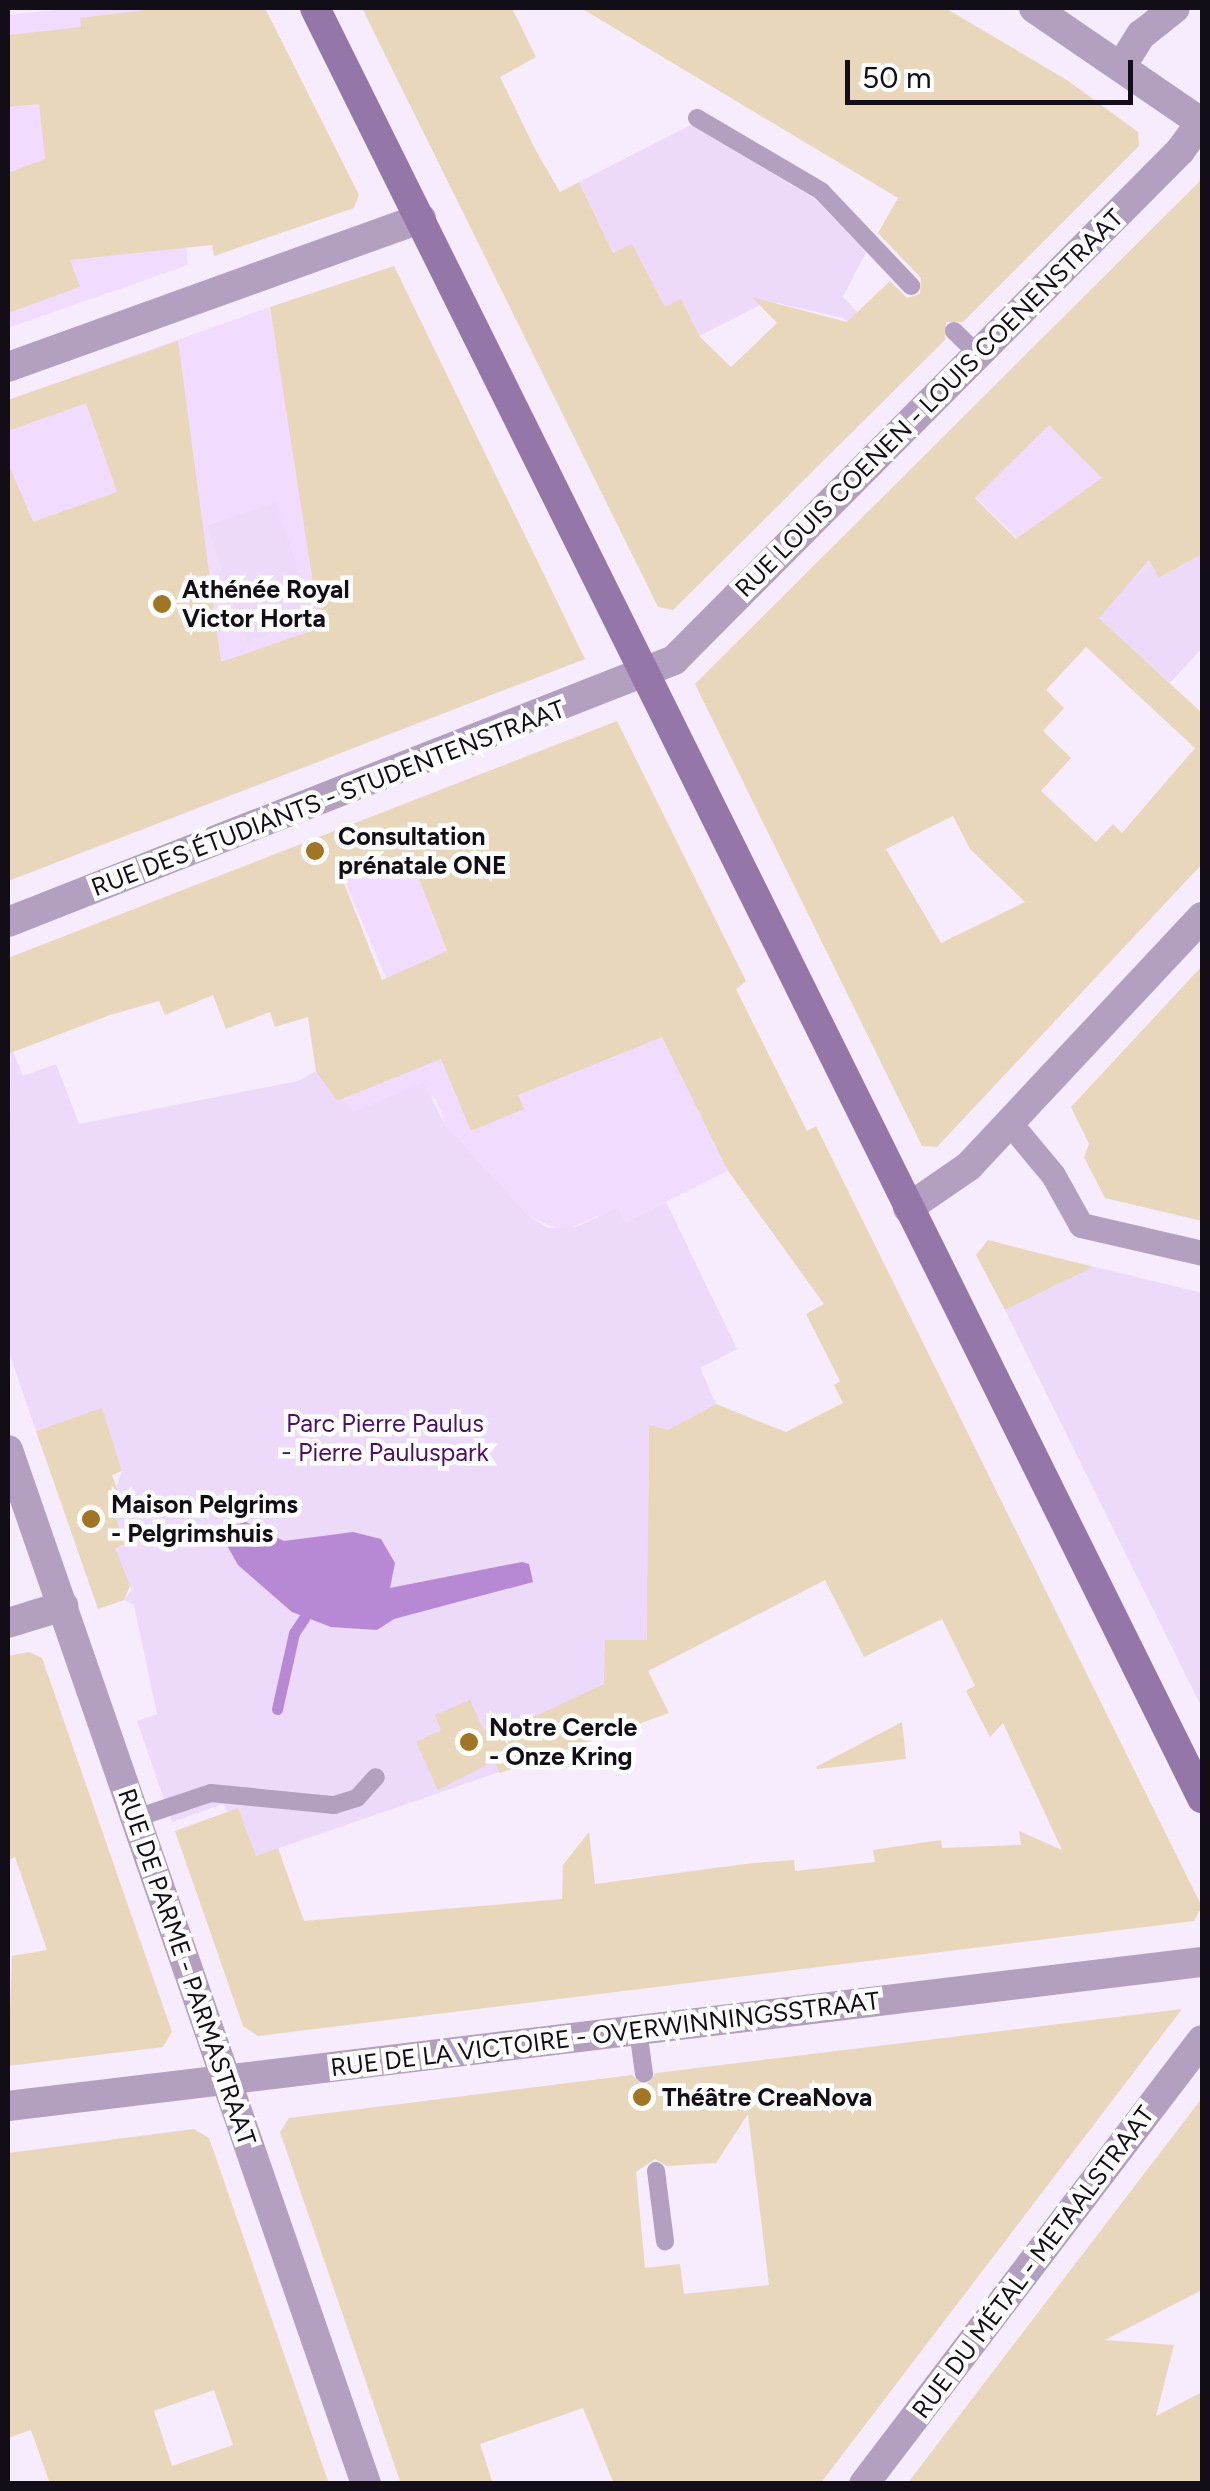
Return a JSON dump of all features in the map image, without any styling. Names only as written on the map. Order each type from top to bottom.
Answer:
[{"type":"main road","points":[[315,8],[1202,1798]]},
{"type":"street","points":[[1034,8],[1202,123]]},
{"type":"street","points":[[1122,65],[1141,35],[1175,8]]},
{"type":"street","name":"RUE LOUIS COENEN - LOUIS COENENSTRAAT","points":[[648,674],[674,660],[1202,123]]},
{"type":"street","points":[[8,367],[421,218]]},
{"type":"street","name":"RUE DES ÉTUDIANTS - STUDENTENSTRAAT","points":[[8,922],[648,674]]},
{"type":"street","points":[[908,1208],[969,1166],[1202,916]]},
{"type":"street","points":[[1009,1122],[1053,1175],[1081,1225],[1202,1252]]},
{"type":"street","name":"RUE DE PARME - PARMASTRAAT","points":[[8,1450],[366,2484]]},
{"type":"street","points":[[8,1623],[63,1606]]},
{"type":"street","name":"RUE DE LA VICTOIRE - OVERWINNINGSSTRAAT","points":[[8,2106],[1202,1962]]},
{"type":"street","name":"RUE DU MÉTAL - METAALSTRAAT","points":[[864,2484],[1202,2040]]},
{"type":"lane","points":[[697,118],[821,191],[912,286]]},
{"type":"lane","points":[[954,331],[978,354]]},
{"type":"lane","points":[[136,1818],[211,1793],[334,1805],[357,1798],[376,1778]]},
{"type":"lane","points":[[638,2030],[644,2074]]},
{"type":"lane","points":[[656,2171],[664,2241]]},
{"type":"shaded area","points":[[77,8],[159,8],[188,265],[8,328],[8,15]]},
{"type":"shaded area","name":"Athénée Royal Victor Horta","points":[[270,307],[342,753],[8,881],[8,400]]},
{"type":"shaded area","points":[[1042,338],[1106,401],[1188,350],[1202,372],[1202,407],[1186,418],[1202,443],[1202,554],[1125,589],[1099,618],[929,452]]},
{"type":"shaded area","points":[[409,853],[446,949],[706,900],[746,981],[736,990],[807,1131],[626,1222],[618,1207],[563,1231],[530,1217],[445,1124],[436,1098],[353,1112],[337,1101],[316,1071],[310,1033],[395,998],[343,878]]},
{"type":"shaded area","points":[[246,1522],[284,1541],[353,1532],[381,1539],[395,1563],[390,1588],[522,1562],[529,1564],[533,1582],[394,1619],[377,1630],[331,1627],[292,1612],[238,1565],[224,1540],[234,1525]]},
{"type":"green space","points":[[691,125],[815,199],[866,252],[843,297],[871,326],[861,336],[843,318],[768,301],[699,336],[665,307],[632,245],[613,253],[579,182]]},
{"type":"green space","points":[[275,502],[315,618],[247,642],[207,525]]},
{"type":"green space","points":[[1202,554],[1202,648],[1170,683],[1099,618],[1124,589],[1121,585],[1153,568],[1160,578]]},
{"type":"green space","name":"Parc Pierre Paulus - Pierre Pauluspark","points":[[11,1047],[23,1076],[56,1064],[79,1124],[298,1081],[316,1071],[353,1112],[423,1083],[445,1124],[530,1217],[548,1228],[576,1227],[618,1207],[626,1222],[666,1202],[737,1349],[700,1368],[716,1404],[668,1430],[649,1426],[647,1721],[256,1856],[223,1804],[172,1822],[137,1721],[157,1714],[134,1605],[124,1600],[132,1590],[109,1550],[124,1544],[107,1493],[116,1489],[122,1471],[102,1409],[36,1431],[8,1349]]},
{"type":"green space","points":[[1075,1262],[1202,1293],[1202,1708],[1005,1310],[1071,1278]]},
{"type":"building","points":[[159,8],[265,8],[359,195],[354,208],[214,256],[212,245],[70,260],[80,287],[8,313],[8,173],[45,159],[39,104],[8,107],[8,35],[81,27],[80,18]]},
{"type":"building","points":[[362,8],[512,8],[536,57],[500,77],[560,192],[579,182],[613,253],[632,244],[665,307],[681,299],[700,337],[731,367],[777,323],[752,297],[847,322],[890,281],[907,298],[920,294],[921,278],[878,233],[898,198],[581,8],[945,8],[1067,80],[1138,132],[1139,146],[963,322],[946,322],[945,340],[673,610],[658,607]]},
{"type":"building","points":[[1202,179],[1202,554],[1159,578],[1149,560],[1099,618],[1202,713],[1202,864],[937,1147],[922,1146],[695,684]],"holes":[[[1049,425],[1102,478],[1016,539],[975,498]],[[1086,647],[1195,748],[1122,833],[1113,824],[1096,842],[1041,791],[1071,758],[1043,731],[1064,708],[1046,690]],[[953,816],[970,849],[1025,902],[941,943],[886,849]]]},
{"type":"building","points":[[394,266],[585,659],[8,881],[8,463],[33,522],[117,492],[86,403],[8,431],[8,400],[178,341],[221,662],[320,628],[270,307]]},
{"type":"building","points":[[617,721],[746,981],[736,989],[807,1131],[816,1126],[1202,1907],[1194,1921],[258,2036],[243,2026],[175,1831],[238,1808],[256,1856],[278,1848],[304,1921],[562,1899],[563,1865],[589,1832],[595,1884],[753,1863],[794,1860],[795,1871],[875,1862],[873,1850],[941,1840],[942,1848],[1021,1845],[1019,1831],[1062,1850],[1003,1723],[990,1737],[966,1691],[975,1686],[942,1619],[864,1657],[825,1580],[648,1671],[669,1713],[500,1773],[494,1761],[438,1790],[416,1742],[441,1730],[435,1715],[470,1700],[484,1731],[540,1714],[604,1684],[605,1640],[647,1640],[649,1425],[668,1430],[716,1404],[786,1432],[843,1403],[834,1385],[840,1381],[806,1314],[824,1304],[728,1171],[662,1037],[518,1095],[524,1109],[471,1131],[441,1059],[337,1101],[316,1071],[308,1017],[275,1027],[270,1012],[226,1029],[213,995],[165,1015],[159,1001],[110,1015],[8,1054],[8,958]],"holes":[[[409,853],[447,951],[382,980],[342,878]]]},
{"type":"building","points":[[1202,966],[1202,1221],[1105,1198],[1084,1157],[1089,1144],[1071,1107]]},
{"type":"building","points":[[988,1240],[1093,1267],[1005,1310],[976,1255]]},
{"type":"building","name":"Maison Pelgrims - Pelgrimshuis","points":[[102,1408],[122,1471],[112,1475],[117,1489],[107,1493],[125,1544],[115,1548],[130,1586],[124,1600],[98,1609],[36,1431]]},
{"type":"building","points":[[29,1652],[42,1658],[172,2032],[163,2047],[8,2066],[12,1956],[47,1950],[15,1857],[8,1860],[8,1656]]},
{"type":"building","points":[[902,1722],[906,1759],[817,1769],[816,1767]]},
{"type":"building","points":[[1182,2009],[820,2484],[614,2484],[583,2408],[480,2444],[493,2484],[401,2484],[280,2132],[289,2118],[632,2075],[645,2086],[656,2073]],"holes":[[[748,2114],[769,2285],[684,2294],[680,2264],[645,2268],[636,2172],[655,2159],[667,2166],[716,2163]]]},
{"type":"building","points":[[1202,2098],[1202,2290],[1105,2340],[1174,2345],[1156,2416],[1202,2392],[1202,2484],[907,2484]]},
{"type":"building","points":[[194,2129],[209,2138],[329,2484],[50,2484],[31,2430],[8,2438],[8,2153]],"holes":[[[214,2390],[233,2445],[172,2466],[154,2411]]]},
{"type":"waterway","points":[[277,1709],[294,1633],[304,1618]]},
{"type":"place","name":"Athénée Royal Victor Horta","points":[[162,604]]},
{"type":"place","name":"Consultation prénatale ONE","points":[[315,851]]},
{"type":"place","name":"Maison Pelgrims - Pelgrimshuis","points":[[91,1519]]},
{"type":"place","name":"Notre Cercle - Onze Kring","points":[[469,1742]]},
{"type":"place","name":"Théâtre CreaNova","points":[[642,2097]]}]
